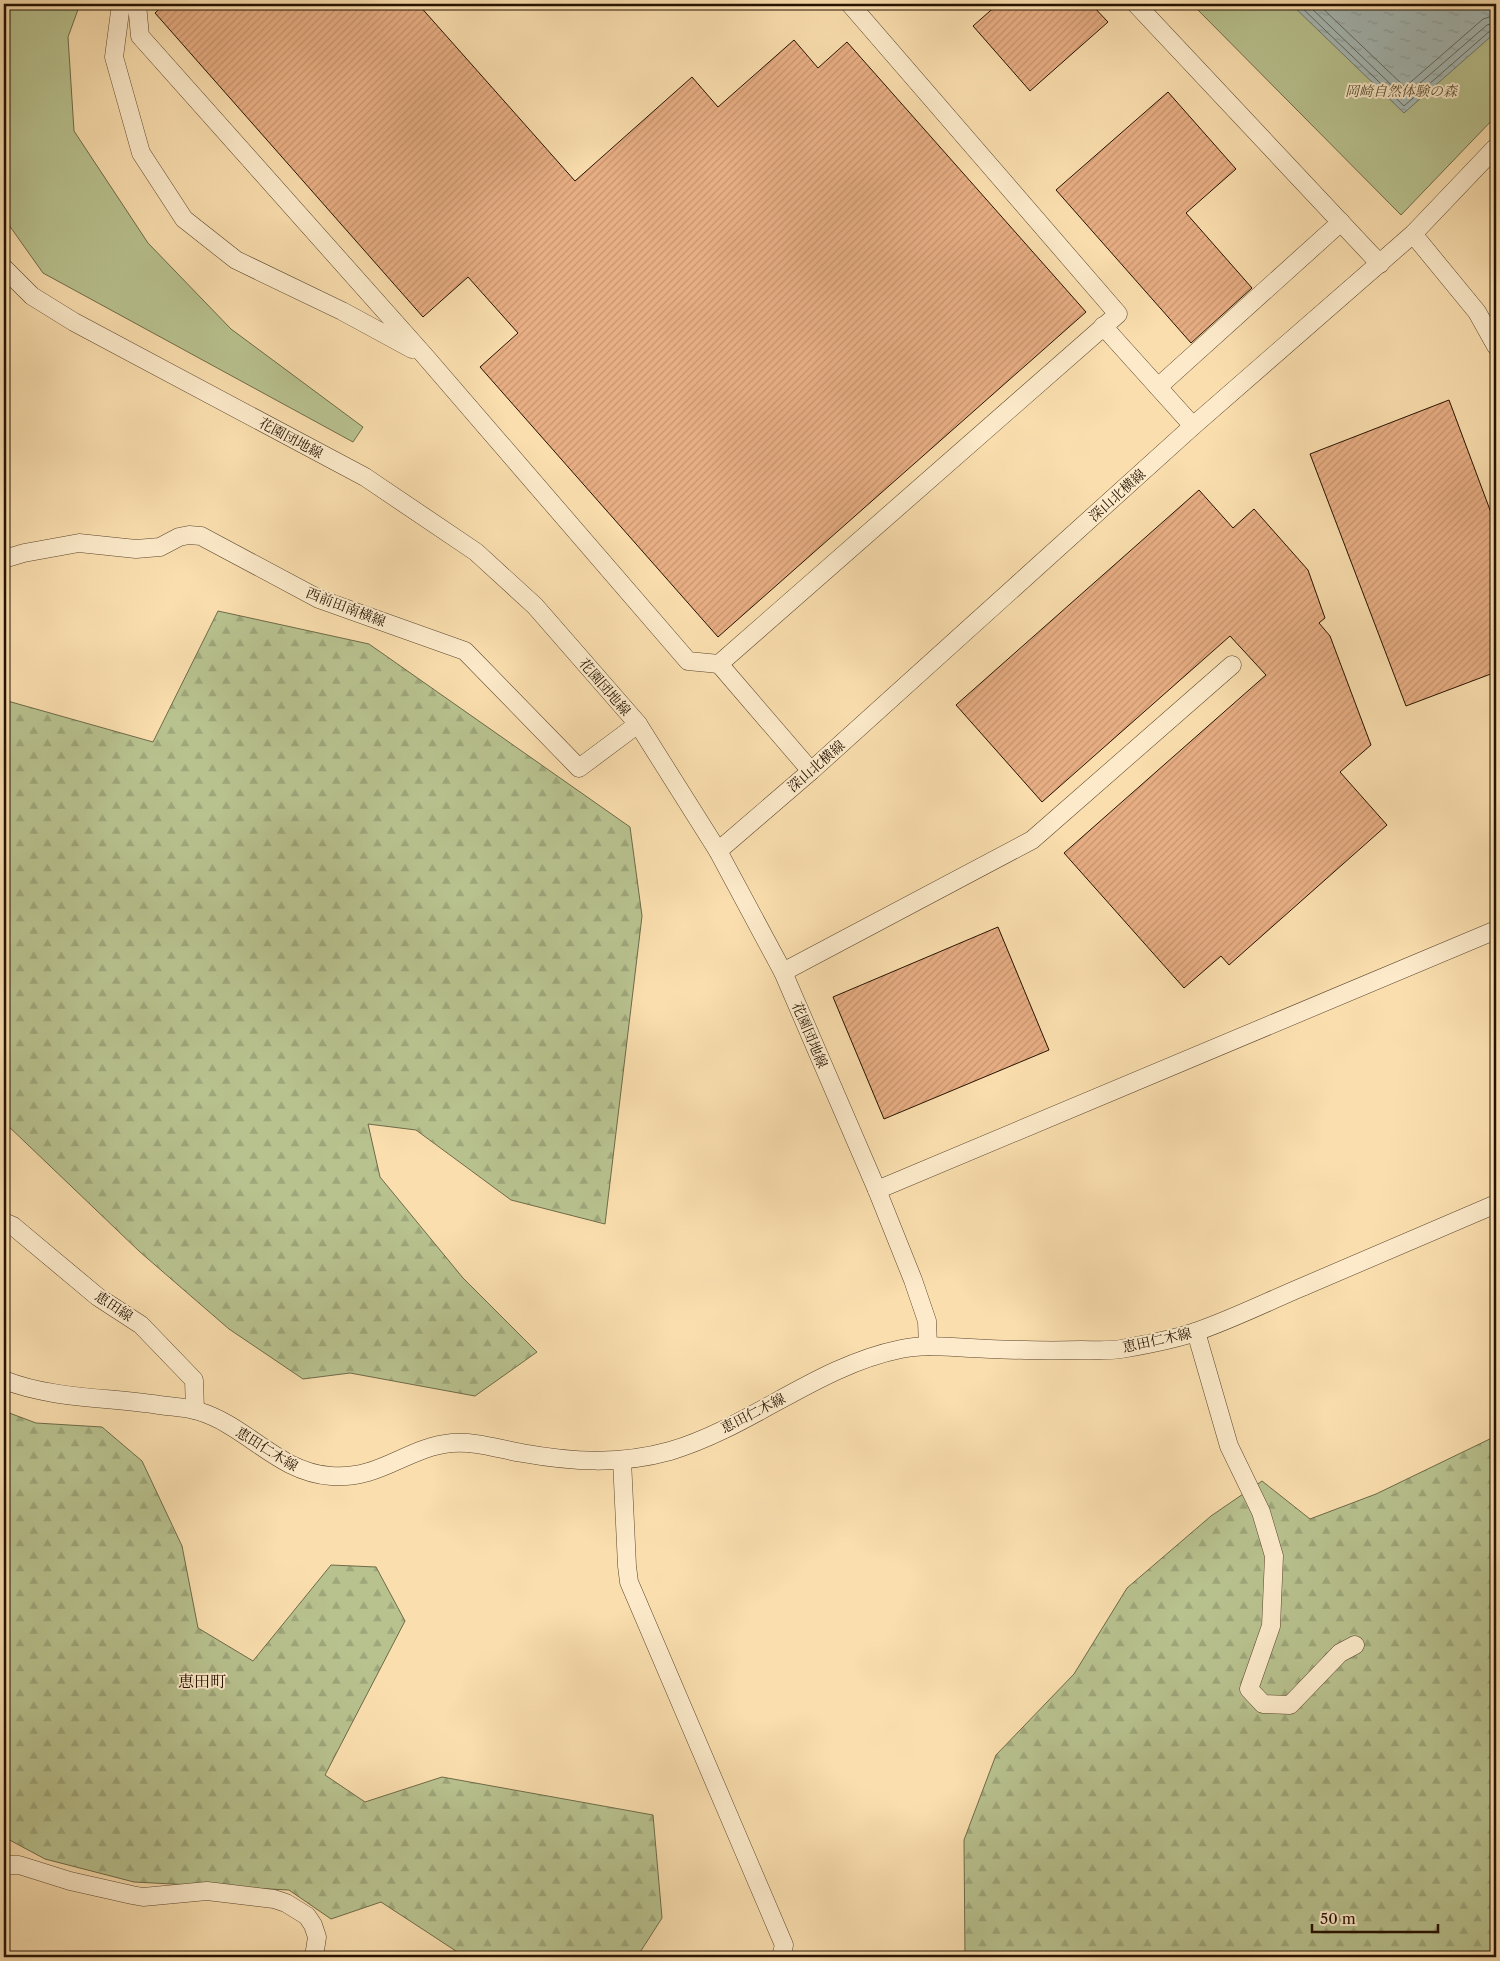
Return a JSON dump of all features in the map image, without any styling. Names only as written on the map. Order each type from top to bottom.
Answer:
[{"type":"street","points":[[120,4],[114,57],[141,153],[184,219],[236,260],[342,311],[424,355]]},
{"type":"street","points":[[137,4],[140,36],[424,355],[688,661],[719,664],[811,771]]},
{"type":"street","points":[[719,664],[1118,314],[850,4]]},
{"type":"street","points":[[1136,4],[1380,264]]},
{"type":"street","name":"深山北横線","points":[[718,851],[811,771],[1194,426],[1380,264],[1413,234],[1496,147]]},
{"type":"street","points":[[1158,387],[1341,222]]},
{"type":"street","points":[[1413,234],[1478,312],[1496,346]]},
{"type":"street","name":"花園団地線","points":[[4,268],[32,296],[74,322],[365,477],[476,552],[535,606],[638,724],[718,851],[783,972],[877,1190],[927,1321],[928,1346]]},
{"type":"street","points":[[1103,326],[1194,426]]},
{"type":"street","name":"西前田南横線","points":[[4,559],[79,542],[136,549],[160,547],[179,537],[188,535],[202,536],[320,599],[465,651],[579,768],[638,724]]},
{"type":"street","points":[[783,972],[1032,840],[1232,665]]},
{"type":"street","points":[[877,1190],[1496,930]]},
{"type":"street","name":"恵田仁木線","points":[[4,1380],[34,1389],[196,1410],[224,1422],[284,1462],[307,1473],[334,1476],[359,1475],[384,1468],[429,1447],[454,1443],[480,1445],[565,1461],[622,1460],[643,1457],[690,1445],[848,1365],[879,1354],[906,1348],[928,1346],[1044,1352],[1119,1349],[1196,1332],[1496,1204]]},
{"type":"street","name":"恵田線","points":[[4,1222],[13,1226],[98,1297],[141,1325],[194,1380],[196,1410]]},
{"type":"street","points":[[1196,1332],[1229,1446],[1261,1512],[1274,1556],[1271,1626],[1249,1689],[1263,1704],[1290,1706],[1340,1653],[1355,1645]]},
{"type":"street","points":[[622,1460],[626,1566],[629,1582],[784,1945],[780,1957]]},
{"type":"street","points":[[4,1864],[19,1865],[70,1881],[138,1896],[207,1891],[274,1899],[286,1903],[307,1916],[313,1925],[317,1937],[314,1957]]},
{"type":"green space","points":[[4,4],[80,4],[68,37],[74,131],[148,243],[231,329],[363,427],[353,442],[43,273],[4,218]]},
{"type":"green space","name":"岡崎自然体験の森","points":[[1192,4],[1496,4],[1496,116],[1401,215]]},
{"type":"green space","points":[[218,611],[369,644],[630,827],[642,916],[605,1224],[511,1200],[416,1130],[368,1124],[380,1177],[463,1278],[537,1352],[475,1396],[350,1373],[303,1379],[229,1329],[140,1252],[4,1122],[4,700],[153,742]]},
{"type":"green space","points":[[4,1411],[36,1423],[102,1427],[142,1461],[182,1546],[198,1628],[253,1661],[331,1565],[376,1567],[405,1621],[325,1775],[365,1802],[442,1777],[653,1815],[662,1918],[637,1957],[477,1957],[459,1953],[381,1902],[331,1919],[289,1890],[134,1882],[45,1859],[4,1837]]},
{"type":"green space","points":[[1496,1436],[1496,1957],[965,1957],[964,1840],[996,1755],[1074,1674],[1127,1588],[1211,1516],[1262,1481],[1310,1519],[1376,1494]]},
{"type":"water","points":[[1291,4],[1496,4],[1496,32],[1404,113]]},
{"type":"building","points":[[165,4],[418,4],[575,181],[692,77],[718,107],[794,40],[818,68],[847,42],[1086,312],[718,637],[480,367],[518,333],[468,277],[423,317],[155,13]]},
{"type":"building","points":[[998,4],[1091,4],[1108,22],[1030,91],[973,26]]},
{"type":"building","points":[[1168,92],[1236,169],[1186,213],[1252,288],[1191,343],[1056,190]]},
{"type":"building","points":[[1449,400],[1496,526],[1496,672],[1406,706],[1310,454]]},
{"type":"building","points":[[1199,490],[1233,528],[1254,509],[1308,570],[1325,618],[1319,623],[1330,636],[1371,745],[1340,772],[1387,825],[1229,965],[1221,956],[1184,988],[1064,853],[1266,675],[1230,636],[1042,802],[956,705]]},
{"type":"building","points":[[998,927],[1049,1050],[884,1119],[833,997]]},
{"type":"district","name":"恵田町","points":[[202,1681]]}]
